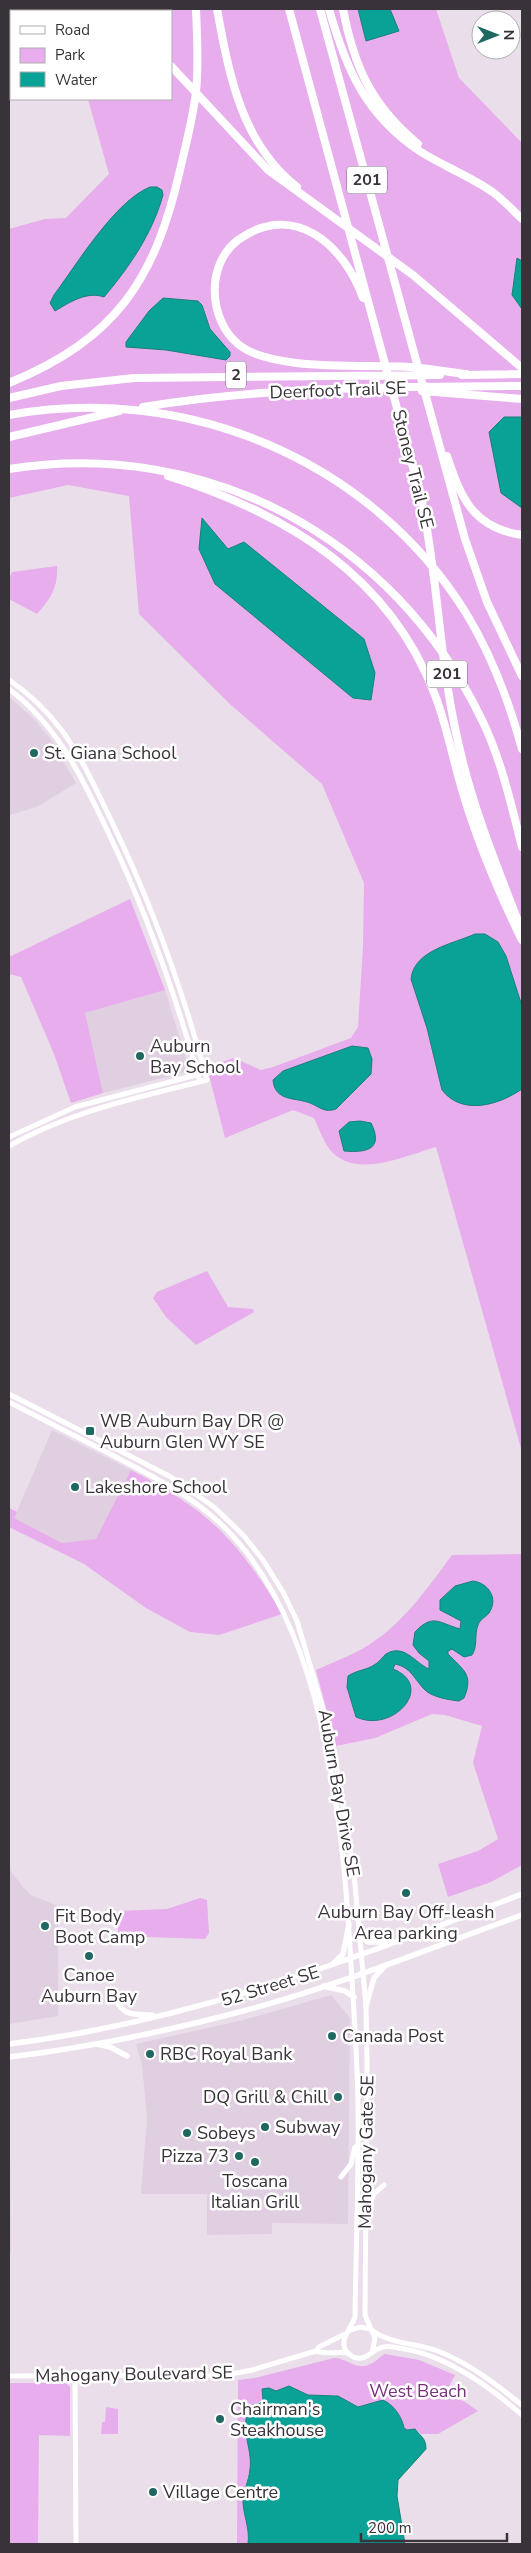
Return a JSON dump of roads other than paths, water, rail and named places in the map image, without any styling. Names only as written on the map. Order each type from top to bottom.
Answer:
[{"type":"highway","points":[[9,383],[32,373],[70,352],[101,327],[136,287],[151,262],[167,223],[195,101],[198,72],[196,9]]},
{"type":"highway","points":[[217,9],[233,85],[242,112],[253,136],[283,175],[331,214],[413,275],[522,368]]},
{"type":"highway","name":"Stoney Trail SE","points":[[289,9],[418,482],[432,549],[448,689],[457,737],[479,820],[522,931]]},
{"type":"highway","name":"Stoney Trail SE","points":[[320,9],[431,411],[457,513],[487,602],[522,676]]},
{"type":"highway","points":[[329,9],[343,58],[373,108],[401,137],[494,193],[522,219]]},
{"type":"highway","points":[[343,9],[354,57],[375,98],[404,132],[456,171]]},
{"type":"highway","points":[[172,67],[268,170],[302,196],[331,214]]},
{"type":"highway","points":[[380,342],[352,272],[336,250],[315,233],[293,226],[271,226],[254,231],[237,241],[228,252],[219,271],[215,286],[219,317],[227,332],[239,345],[255,354],[278,361],[409,367],[466,374]]},
{"type":"highway","name":"Deerfoot Trail SE","points":[[9,398],[61,386],[134,378],[522,374]]},
{"type":"highway","name":"Deerfoot Trail SE","points":[[9,437],[112,412],[213,397],[297,389],[522,386]]},
{"type":"highway","points":[[403,387],[434,393],[522,399]]},
{"type":"highway","points":[[9,415],[76,408],[149,410],[200,420],[247,435],[312,466],[368,506],[414,547],[452,592],[490,658],[508,701],[522,749]]},
{"type":"highway","points":[[431,411],[458,488],[469,507],[481,520],[495,528],[522,535]]},
{"type":"highway","points":[[9,469],[74,462],[142,467],[208,480],[276,507],[326,537],[357,560],[391,591],[425,628],[460,679],[482,719],[495,752],[522,847]]},
{"type":"highway","points":[[142,467],[213,490],[292,528],[347,568],[384,606],[419,659],[430,682],[477,834],[522,940]]},
{"type":"main road","name":"52 Street SE","points":[[9,2044],[120,2025],[223,2001],[351,1960],[522,1894]]},
{"type":"main road","name":"52 Street SE","points":[[9,2057],[95,2044],[243,2011],[353,1976],[522,1915]]},
{"type":"main road","points":[[329,1967],[343,1954],[349,1924]]},
{"type":"main road","points":[[359,1926],[362,1937],[368,1942],[396,1942]]},
{"type":"main road","points":[[366,2006],[374,1978],[387,1964]]},
{"type":"main road","points":[[323,1986],[345,1992],[354,1997]]},
{"type":"main road","points":[[114,1997],[121,2009],[127,2013],[161,2016]]},
{"type":"main road","points":[[120,2025],[123,2037]]},
{"type":"main road","points":[[95,2044],[110,2047],[127,2056]]},
{"type":"street","points":[[9,680],[31,697],[63,733],[106,810],[160,935],[184,1002],[208,1080],[85,1112],[46,1127],[9,1146]]},
{"type":"street","points":[[9,689],[51,729],[68,753],[93,801],[152,933],[179,1011],[200,1082]]},
{"type":"street","points":[[9,1137],[75,1108],[205,1073]]},
{"type":"street","name":"Auburn Bay Drive SE","points":[[9,1394],[154,1468],[192,1490],[236,1528],[270,1570],[291,1607],[300,1630],[332,1739],[351,1848],[362,1972]]},
{"type":"street","name":"Auburn Bay Drive SE","points":[[9,1402],[181,1492],[222,1524],[262,1573],[280,1602],[294,1635],[325,1740],[338,1814],[353,1976]]},
{"type":"street","name":"Mahogany Gate SE","points":[[362,1972],[366,2006],[368,2116],[365,2315],[372,2330]]},
{"type":"street","name":"Mahogany Gate SE","points":[[347,2333],[355,2317],[357,2142],[353,1976]]},
{"type":"street","points":[[341,2177],[351,2164],[357,2142]]},
{"type":"street","points":[[365,2216],[374,2194],[384,2185]]},
{"type":"street","points":[[522,2405],[469,2367],[446,2355],[419,2345],[387,2338],[372,2330],[360,2327],[347,2333],[344,2345],[348,2354],[359,2358],[387,2346],[436,2358],[471,2377],[522,2415]]},
{"type":"street","points":[[372,2330],[375,2341],[372,2353]]},
{"type":"street","name":"Mahogany Boulevard SE","points":[[9,2376],[226,2375],[252,2370],[316,2351],[319,2347],[347,2333]]},
{"type":"street","name":"Mahogany Boulevard SE","points":[[316,2351],[321,2353],[339,2351],[348,2354]]},
{"type":"street","points":[[75,2376],[76,2544]]},
{"type":"water","points":[[358,9],[390,9],[399,31],[366,41]]},
{"type":"water","points":[[150,187],[157,187],[162,190],[163,195],[153,223],[123,273],[104,297],[85,296],[55,311],[50,303],[54,295],[85,251],[123,205]]},
{"type":"water","points":[[517,258],[522,261],[522,309],[512,295]]},
{"type":"water","points":[[163,298],[198,301],[202,305],[210,329],[230,352],[230,356],[226,360],[166,350],[126,347],[126,342],[149,311]]},
{"type":"water","points":[[504,417],[522,417],[522,508],[501,493],[489,432]]},
{"type":"water","points":[[202,518],[228,549],[244,542],[364,639],[375,673],[371,700],[353,698],[215,584],[199,549]]},
{"type":"water","points":[[475,934],[485,934],[498,942],[506,956],[522,1006],[522,1089],[503,1100],[481,1105],[460,1103],[450,1098],[442,1090],[427,1028],[411,979],[419,961],[427,955],[436,949]]},
{"type":"water","points":[[352,1046],[368,1048],[372,1059],[371,1074],[336,1109],[325,1110],[304,1101],[287,1098],[278,1092],[275,1087],[273,1080],[283,1071]]},
{"type":"water","points":[[349,1122],[371,1123],[376,1139],[374,1144],[366,1150],[344,1151],[339,1131]]},
{"type":"water","points":[[473,1581],[487,1588],[493,1602],[489,1613],[478,1625],[475,1648],[472,1655],[464,1657],[452,1649],[448,1651],[448,1654],[462,1669],[467,1678],[467,1690],[464,1698],[459,1701],[432,1695],[425,1690],[409,1671],[395,1664],[393,1669],[405,1677],[411,1686],[410,1696],[404,1706],[395,1714],[383,1719],[370,1721],[356,1717],[347,1687],[348,1676],[371,1667],[392,1651],[404,1652],[429,1669],[429,1661],[413,1645],[415,1632],[421,1626],[432,1621],[441,1622],[460,1629],[461,1621],[440,1610],[440,1600],[455,1586]]},
{"type":"water","points":[[289,2386],[308,2395],[338,2396],[358,2407],[383,2400],[397,2412],[404,2428],[407,2430],[415,2429],[423,2438],[426,2449],[398,2480],[397,2496],[405,2544],[248,2544],[243,2503],[250,2469],[246,2429],[248,2413],[252,2405],[259,2404],[263,2400],[262,2389],[269,2388],[276,2391]]},
{"type":"place","name":"St. Giana School","points":[[34,753]]},
{"type":"place","name":"Auburn Bay School","points":[[140,1056]]},
{"type":"place","name":"WB Auburn Bay DR @ Auburn Glen WY SE","points":[[90,1431]]},
{"type":"place","name":"Lakeshore School","points":[[75,1487]]},
{"type":"place","name":"Auburn Bay Off-leash Area parking","points":[[406,1893]]},
{"type":"place","name":"Fit Body Boot Camp","points":[[45,1926]]},
{"type":"place","name":"Canoe Auburn Bay","points":[[89,1956]]},
{"type":"place","name":"Canada Post","points":[[332,2036]]},
{"type":"place","name":"RBC Royal Bank","points":[[150,2054]]},
{"type":"place","name":"DQ Grill & Chill","points":[[338,2097]]},
{"type":"place","name":"Subway","points":[[265,2127]]},
{"type":"place","name":"Sobeys","points":[[187,2133]]},
{"type":"place","name":"Pizza 73","points":[[239,2156]]},
{"type":"place","name":"Toscana Italian Grill","points":[[255,2162]]},
{"type":"place","name":"Chairman's Steakhouse","points":[[220,2419]]},
{"type":"place","name":"Village Centre","points":[[153,2492]]},
{"type":"park label","name":"West Beach","points":[[418,2391]]}]
